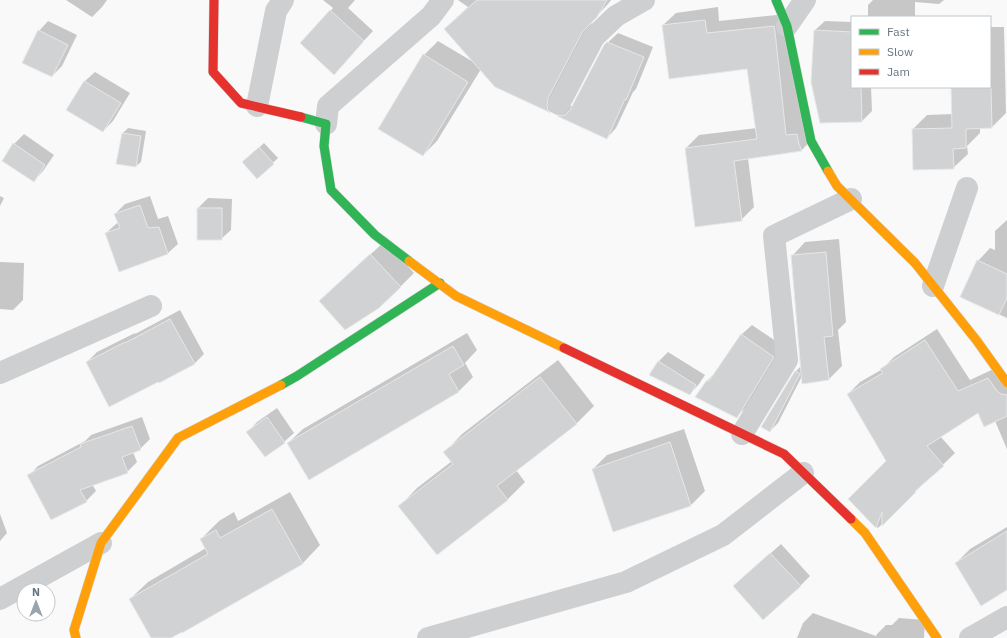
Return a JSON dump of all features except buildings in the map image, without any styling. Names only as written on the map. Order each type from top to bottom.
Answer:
[{"type":"street","points":[[214,0],[213,72],[241,103],[326,124]]},
{"type":"street","points":[[257,106],[276,12],[283,0]]},
{"type":"street","points":[[443,0],[431,16],[328,106],[324,146],[331,190],[375,235],[456,296],[784,454],[865,533],[937,638]]},
{"type":"street","points":[[559,104],[594,37],[616,16],[644,0]]},
{"type":"street","points":[[776,0],[787,26],[811,141],[837,186],[915,263],[977,341],[1007,383]]},
{"type":"street","points":[[787,26],[805,0]]},
{"type":"street","points":[[933,286],[967,188]]},
{"type":"street","points":[[742,434],[787,360],[774,236],[851,199]]},
{"type":"street","points":[[76,638],[74,630],[101,544],[178,438],[297,376],[440,283]]},
{"type":"street","points":[[0,373],[152,306]]},
{"type":"street","points":[[428,638],[626,582],[723,535],[803,473]]},
{"type":"street","points":[[0,599],[101,544]]},
{"type":"street","points":[[970,638],[1007,617]]},
{"type":"traffic: fast","points":[[776,0],[787,26],[811,141],[828,171]]},
{"type":"traffic: fast","points":[[301,117],[326,124],[324,146],[331,190],[375,235],[409,261]]},
{"type":"traffic: fast","points":[[281,385],[440,283]]},
{"type":"traffic: slow","points":[[828,171],[837,186],[915,263],[977,341],[1007,383]]},
{"type":"traffic: slow","points":[[409,261],[456,296],[564,348]]},
{"type":"traffic: slow","points":[[76,638],[74,630],[101,543],[178,438],[281,385]]},
{"type":"traffic: slow","points":[[851,519],[865,533],[937,638]]},
{"type":"traffic: jam","points":[[214,0],[213,72],[241,103],[301,117]]},
{"type":"traffic: jam","points":[[564,348],[784,454],[851,519]]}]
